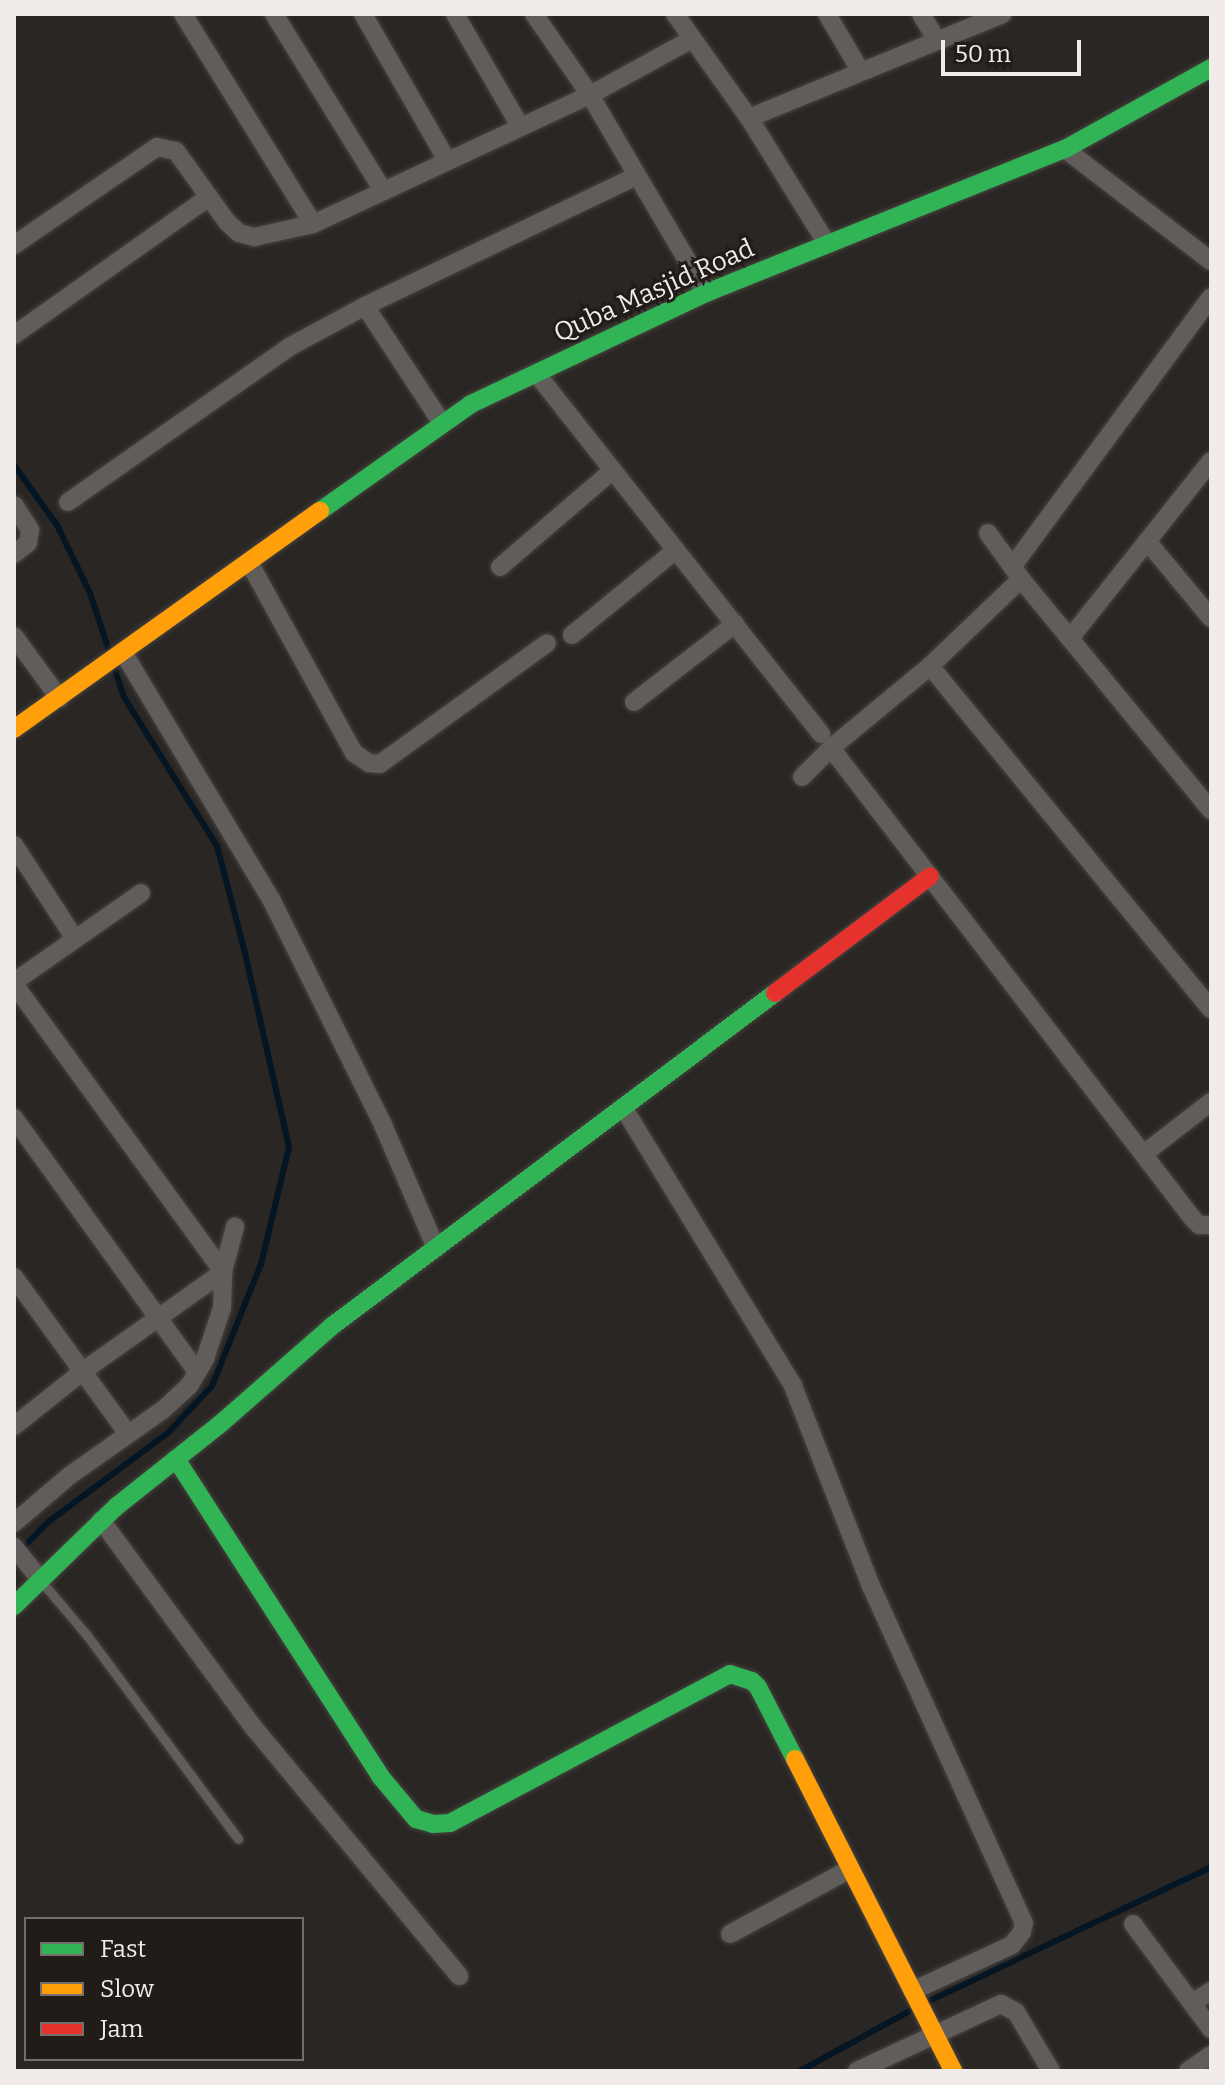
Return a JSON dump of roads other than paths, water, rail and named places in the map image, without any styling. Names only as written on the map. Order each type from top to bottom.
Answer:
[{"type":"street","points":[[183,14],[313,224]]},
{"type":"street","points":[[274,14],[382,189]]},
{"type":"street","points":[[363,14],[447,160]]},
{"type":"street","points":[[455,14],[520,126]]},
{"type":"street","points":[[534,14],[590,95],[706,293]]},
{"type":"street","points":[[675,14],[749,118],[827,244]]},
{"type":"street","points":[[827,14],[861,72]]},
{"type":"street","points":[[921,14],[936,39]]},
{"type":"street","points":[[749,118],[1002,14]]},
{"type":"street","points":[[14,245],[157,147],[176,151],[227,222],[247,236],[313,224],[382,189],[590,95],[692,39]]},
{"type":"street","name":"Quba Masjid Road","points":[[14,729],[471,404],[706,293],[1065,149],[1211,68]]},
{"type":"street","points":[[1065,149],[1208,253]]},
{"type":"street","points":[[68,502],[289,347],[365,306],[636,176]]},
{"type":"street","points":[[14,335],[209,197]]},
{"type":"street","points":[[802,777],[826,741],[930,666],[1016,573],[1211,297]]},
{"type":"street","points":[[365,306],[442,423]]},
{"type":"street","points":[[536,373],[826,741],[1193,1219],[1199,1225],[1211,1225]]},
{"type":"street","points":[[1071,637],[1147,541],[1205,481],[1211,461]]},
{"type":"street","points":[[500,567],[613,470]]},
{"type":"street","points":[[14,505],[30,530],[28,543],[14,554]]},
{"type":"street","points":[[988,533],[1016,573],[1211,810]]},
{"type":"street","points":[[1147,541],[1211,618]]},
{"type":"street","points":[[572,635],[676,550]]},
{"type":"street","points":[[250,564],[348,744],[354,753],[369,763],[380,764],[547,643]]},
{"type":"street","points":[[634,702],[735,624]]},
{"type":"street","points":[[14,636],[59,698]]},
{"type":"street","points":[[123,652],[271,899],[383,1125],[436,1248]]},
{"type":"street","points":[[930,666],[1211,1009]]},
{"type":"street","points":[[14,845],[75,939]]},
{"type":"street","points":[[14,1606],[101,1520],[332,1326],[930,876]]},
{"type":"street","points":[[141,893],[14,983],[223,1272]]},
{"type":"street","points":[[1145,1153],[1211,1102]]},
{"type":"street","points":[[623,1107],[793,1386],[871,1586],[1024,1923],[1012,1945],[913,1993]]},
{"type":"street","points":[[14,1118],[160,1316],[197,1372]]},
{"type":"street","points":[[14,1523],[69,1476],[164,1409],[189,1386],[222,1308],[223,1272],[235,1227]]},
{"type":"street","points":[[14,1426],[82,1372],[223,1272]]},
{"type":"street","points":[[14,1277],[128,1434]]},
{"type":"street","points":[[176,1459],[380,1776],[416,1819],[433,1824],[450,1823],[737,1674],[758,1687],[953,2071]]},
{"type":"street","points":[[101,1520],[254,1728],[459,1976]]},
{"type":"street","points":[[18,1552],[39,1578]]},
{"type":"street","points":[[730,1934],[850,1869]]},
{"type":"street","points":[[1133,1924],[1211,2029]]},
{"type":"street","points":[[1192,2003],[1211,1991]]},
{"type":"street","points":[[857,2071],[931,2028],[1006,2004],[1016,2012],[1051,2071]]},
{"type":"street","points":[[1188,2071],[1211,2055]]},
{"type":"lane","points":[[39,1578],[86,1634],[238,1839]]},
{"type":"waterway","points":[[14,465],[57,525],[90,593],[110,654]]},
{"type":"waterway","points":[[20,1551],[48,1522],[168,1433],[212,1386],[261,1264],[289,1147],[217,846],[124,697],[113,665]]},
{"type":"waterway","points":[[925,2003],[1211,1867]]},
{"type":"waterway","points":[[800,2071],[915,2008]]}]
